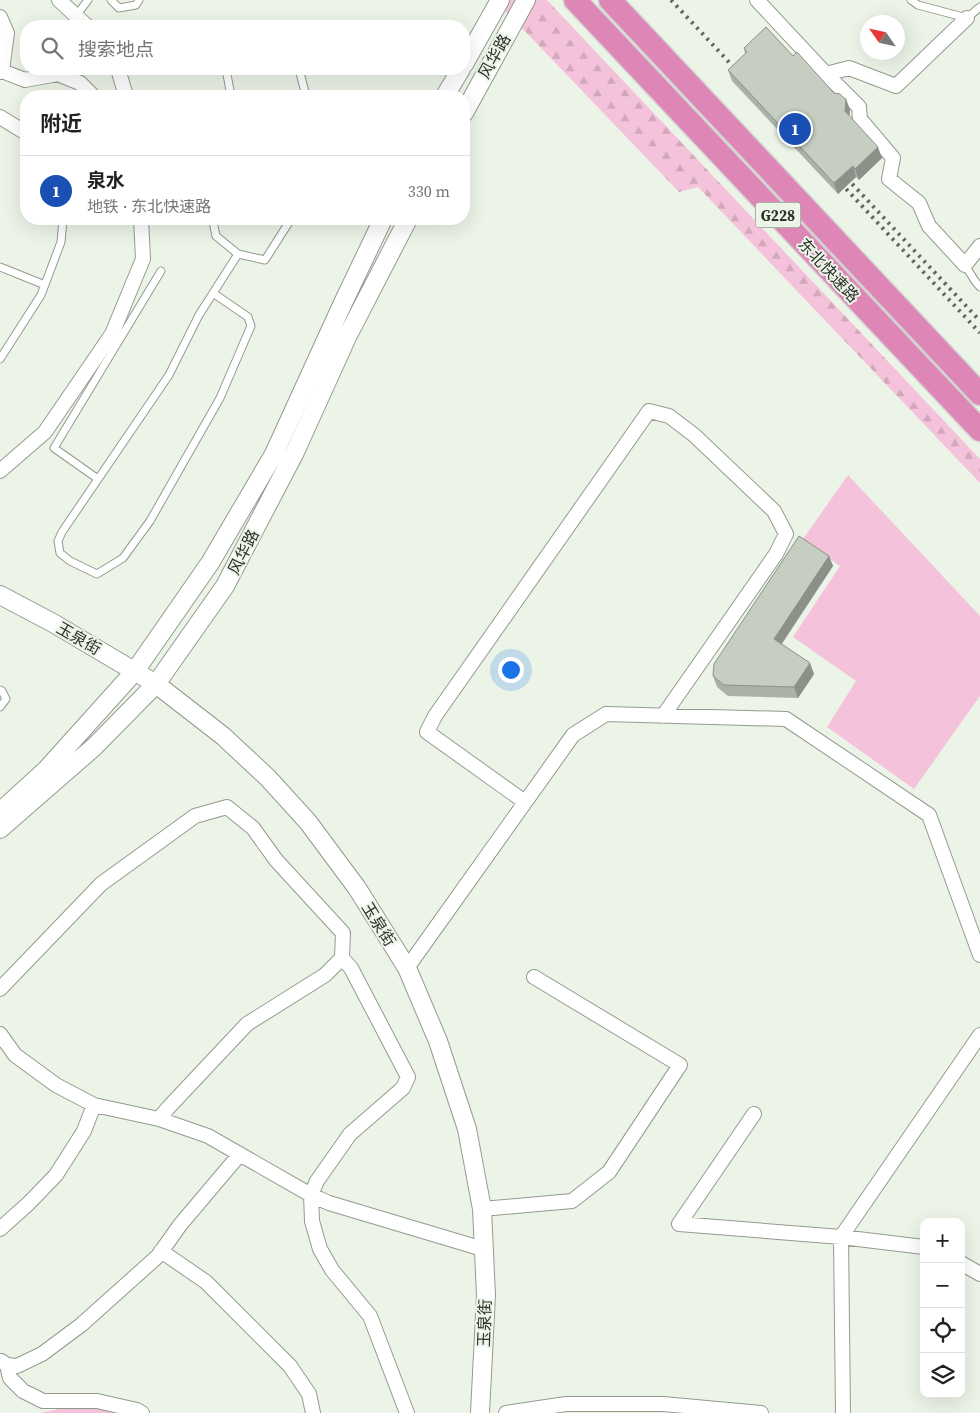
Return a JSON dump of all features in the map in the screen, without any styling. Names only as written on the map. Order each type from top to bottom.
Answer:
[{"type":"highway","name":"东北快速路","points":[[575,0],[980,430]]},
{"type":"highway","name":"东北快速路","points":[[610,0],[980,394]]},
{"type":"street","points":[[58,0],[80,20]]},
{"type":"street","name":"风华路","points":[[470,102],[526,0]]},
{"type":"street","points":[[757,0],[859,107],[860,119],[893,158],[889,179],[919,203],[929,226],[965,265],[980,246]]},
{"type":"street","points":[[470,53],[497,5]]},
{"type":"street","points":[[0,17],[7,33],[1,71],[25,80],[52,75]]},
{"type":"street","points":[[826,74],[849,68],[896,86],[967,18]]},
{"type":"street","points":[[61,75],[80,82],[87,90]]},
{"type":"street","points":[[120,75],[124,90]]},
{"type":"street","points":[[449,90],[457,75]]},
{"type":"street","points":[[0,117],[20,129]]},
{"type":"street","points":[[0,471],[45,432],[112,334],[144,259],[141,225]]},
{"type":"street","points":[[0,812],[46,770],[135,671],[210,563],[274,454],[380,225]]},
{"type":"street","name":"风华路","points":[[0,829],[94,747],[156,684],[225,586],[295,452],[347,337],[405,225]]},
{"type":"street","points":[[525,802],[427,732],[435,716],[649,411],[669,416],[694,435],[774,511],[786,534],[776,554],[663,716]]},
{"type":"street","name":"玉泉街","points":[[0,595],[53,623],[156,684],[224,736],[268,778],[308,822],[357,888],[407,968],[438,1041],[467,1129],[482,1209],[486,1295],[480,1413]]},
{"type":"street","points":[[407,968],[573,735],[606,714],[786,719],[928,815],[980,955]]},
{"type":"street","points":[[0,989],[101,884],[195,816],[227,807],[253,828],[276,860],[343,933],[342,958],[325,975],[248,1024],[160,1118]]},
{"type":"street","points":[[342,958],[351,968],[408,1078],[403,1088],[350,1134],[317,1181],[311,1195],[312,1221],[320,1249],[332,1270],[370,1316],[407,1413]]},
{"type":"street","points":[[482,1209],[572,1201],[609,1172],[680,1065],[534,977]]},
{"type":"street","points":[[0,1034],[15,1055],[56,1085],[94,1105],[160,1118],[208,1136],[311,1195],[329,1203],[484,1249]]},
{"type":"street","points":[[843,1413],[841,1237],[980,1035]]},
{"type":"street","points":[[0,1228],[29,1204],[56,1174],[84,1131],[94,1105]]},
{"type":"street","points":[[754,1114],[679,1224],[841,1237],[920,1247]]},
{"type":"street","points":[[3,1362],[17,1366],[42,1354],[81,1325],[158,1256],[180,1225],[240,1154]]},
{"type":"street","points":[[161,1251],[206,1282],[290,1366],[309,1394],[313,1413]]},
{"type":"street","points":[[963,1263],[980,1274]]},
{"type":"street","points":[[3,1362],[10,1378],[23,1391],[43,1401],[97,1401],[137,1410],[142,1413]]},
{"type":"street","points":[[506,1413],[566,1404],[663,1404],[762,1413]]},
{"type":"lane","points":[[76,16],[88,0]]},
{"type":"lane","points":[[112,0],[119,8],[136,5],[139,0]]},
{"type":"lane","points":[[911,0],[918,5],[967,18],[980,7]]},
{"type":"lane","points":[[227,75],[230,90]]},
{"type":"lane","points":[[301,75],[304,90]]},
{"type":"lane","points":[[0,359],[41,295],[61,242],[62,225]]},
{"type":"lane","points":[[214,225],[216,236],[238,254],[266,260],[287,225]]},
{"type":"lane","points":[[213,293],[248,317],[251,326],[220,398],[150,521],[122,558],[97,574],[70,561],[60,553],[58,541],[169,374],[199,315],[213,293],[238,254]]},
{"type":"lane","points":[[965,265],[980,287]]},
{"type":"lane","points":[[0,267],[45,285]]},
{"type":"lane","points":[[98,480],[54,448],[162,271]]},
{"type":"lane","points":[[0,690],[6,699],[0,707]]},
{"type":"green space","points":[[495,0],[547,0],[980,459],[980,483],[698,187],[679,192]]},
{"type":"green space","points":[[848,475],[980,616],[980,696],[914,789],[827,727],[856,681],[793,637],[840,566],[803,539]]},
{"type":"green space","points":[[119,1406],[134,1413],[40,1413],[69,1407]]},
{"type":"building","points":[[766,27],[793,56],[797,52],[834,93],[840,94],[846,99],[845,111],[878,147],[855,169],[853,166],[834,183],[728,70],[747,52],[744,48]]},
{"type":"building","points":[[799,536],[829,556],[774,639],[810,663],[794,687],[724,685],[713,676],[714,664]]},
{"type":"railway","points":[[671,0],[741,75]]},
{"type":"railway","points":[[842,173],[980,321]]},
{"type":"railway","points":[[836,178],[980,333]]},
{"type":"place","name":"泉水","points":[[795,129]]}]
